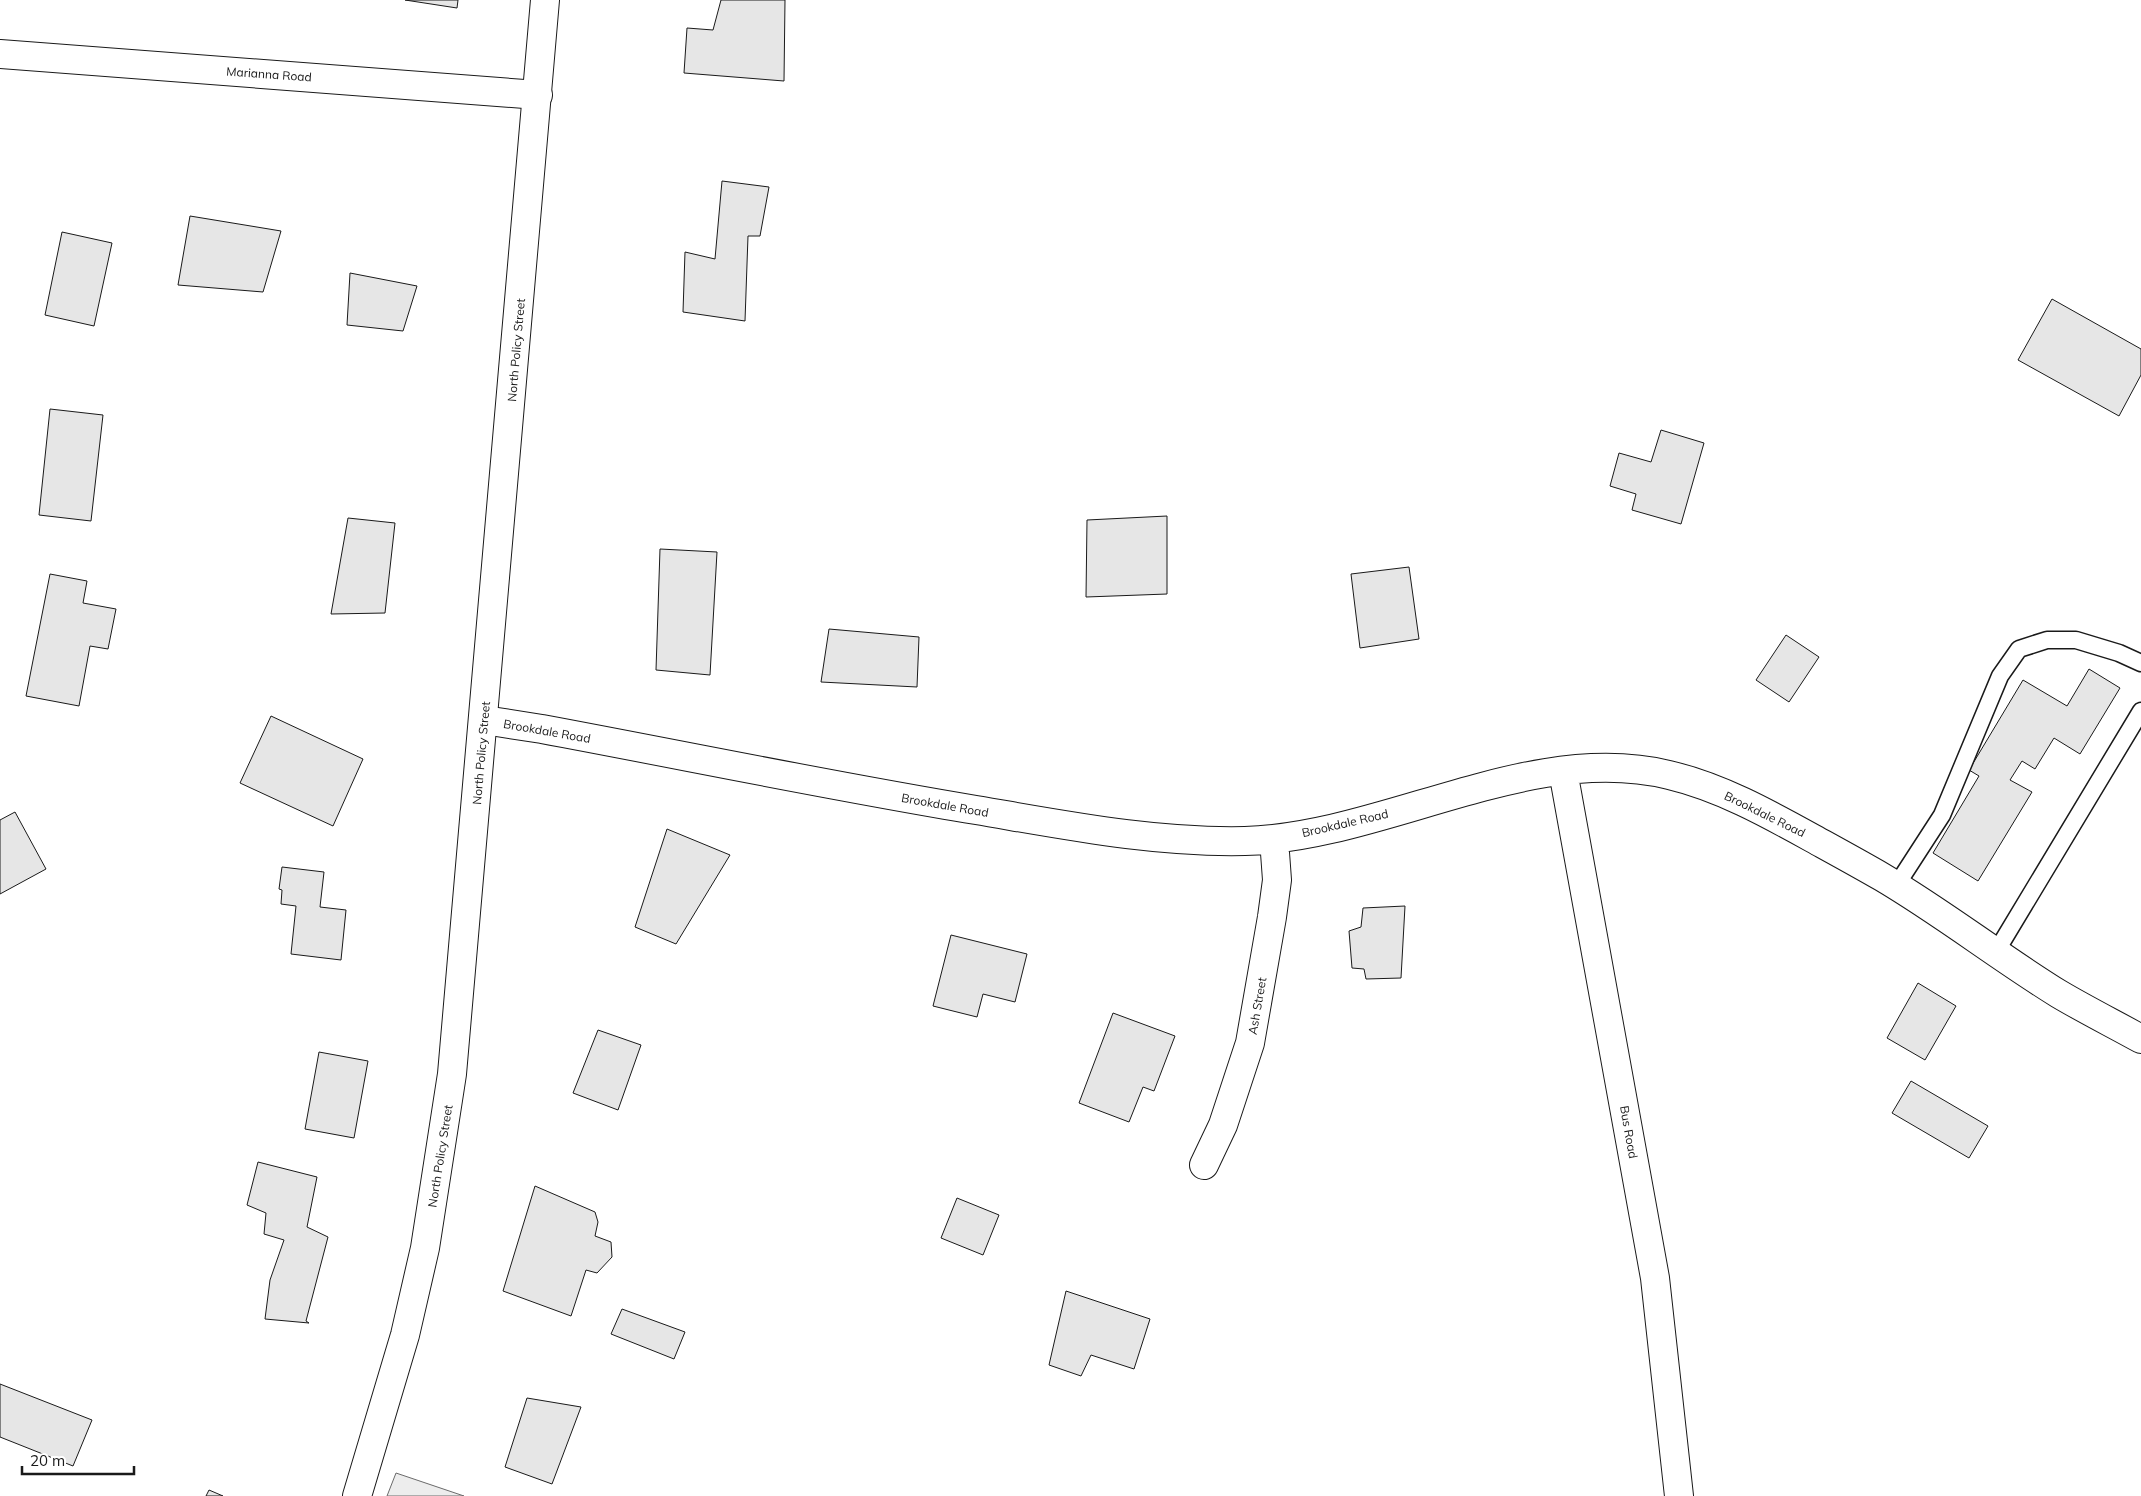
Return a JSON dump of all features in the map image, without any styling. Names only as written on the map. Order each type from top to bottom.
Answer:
[{"type":"street","name":"North Policy Street","points":[[356,1496],[405,1335],[425,1248],[452,1074],[545,0]]},
{"type":"street","name":"Marianna Road","points":[[0,54],[538,95]]},
{"type":"street","name":"Brookdale Road","points":[[484,720],[542,729],[900,797],[1071,826],[1157,838],[1207,841],[1274,839],[1334,828],[1520,778],[1591,766],[1616,766],[1668,775],[1714,790],[1764,811],[1896,886],[2061,995],[2141,1039]]},
{"type":"street","name":"Bus Road","points":[[1563,771],[1655,1278],[1679,1496]]},
{"type":"street","name":"Ash Street","points":[[1204,1165],[1223,1125],[1250,1043],[1277,880],[1274,839]]},
{"type":"lane","points":[[1896,886],[1942,815],[2000,676],[2019,649],[2047,640],[2076,640],[2119,653],[2141,663]]},
{"type":"lane","points":[[1996,952],[2141,711]]},
{"type":"shaded area","points":[[396,1473],[464,1496],[387,1496]]},
{"type":"building","points":[[405,0],[458,0],[457,8]]},
{"type":"building","points":[[721,0],[785,0],[784,81],[684,73],[687,28],[713,30]]},
{"type":"building","points":[[722,181],[769,187],[760,236],[748,236],[745,321],[683,312],[685,252],[715,259]]},
{"type":"building","points":[[190,216],[281,231],[263,292],[178,285]]},
{"type":"building","points":[[62,232],[112,243],[94,326],[45,315]]},
{"type":"building","points":[[350,273],[417,286],[403,331],[347,325]]},
{"type":"building","points":[[2052,299],[2141,349],[2141,375],[2119,416],[2018,360]]},
{"type":"building","points":[[50,409],[103,415],[91,521],[39,515]]},
{"type":"building","points":[[1661,430],[1704,443],[1681,524],[1632,510],[1636,494],[1610,486],[1619,453],[1651,462]]},
{"type":"building","points":[[1167,516],[1167,594],[1086,597],[1087,520]]},
{"type":"building","points":[[348,518],[395,523],[385,613],[331,614]]},
{"type":"building","points":[[660,549],[717,552],[710,675],[656,670]]},
{"type":"building","points":[[1409,567],[1419,639],[1360,648],[1351,574]]},
{"type":"building","points":[[50,574],[87,581],[83,603],[116,609],[108,649],[90,646],[79,706],[26,696]]},
{"type":"building","points":[[829,629],[919,637],[917,687],[821,682]]},
{"type":"building","points":[[1786,635],[1819,657],[1789,702],[1756,680]]},
{"type":"building","points":[[2089,669],[2120,688],[2080,754],[2054,738],[2035,769],[2022,761],[2010,780],[2032,792],[1978,881],[1933,853],[1979,776],[1969,770],[2023,680],[2067,706]]},
{"type":"building","points":[[271,716],[363,759],[333,826],[240,783]]},
{"type":"building","points":[[15,812],[46,869],[0,894],[0,820]]},
{"type":"building","points":[[667,829],[730,855],[676,944],[635,927]]},
{"type":"building","points":[[282,867],[324,872],[320,907],[346,910],[341,960],[291,954],[296,906],[281,904],[282,890],[279,889]]},
{"type":"building","points":[[1405,906],[1401,978],[1366,979],[1364,969],[1352,968],[1349,931],[1361,927],[1363,908]]},
{"type":"building","points":[[951,935],[1027,954],[1015,1002],[983,994],[977,1017],[933,1006]]},
{"type":"building","points":[[1918,983],[1956,1006],[1925,1060],[1887,1038]]},
{"type":"building","points":[[1113,1013],[1175,1036],[1154,1091],[1143,1087],[1129,1122],[1079,1103]]},
{"type":"building","points":[[598,1030],[641,1045],[618,1110],[573,1093]]},
{"type":"building","points":[[319,1052],[368,1061],[354,1138],[305,1129]]},
{"type":"building","points":[[1911,1081],[1988,1126],[1969,1158],[1892,1113]]},
{"type":"building","points":[[258,1162],[317,1177],[307,1227],[328,1237],[306,1321],[309,1323],[265,1319],[270,1280],[284,1240],[264,1234],[266,1213],[247,1205]]},
{"type":"building","points":[[535,1186],[595,1212],[598,1222],[595,1236],[611,1242],[612,1257],[597,1273],[586,1270],[571,1316],[503,1291]]},
{"type":"building","points":[[957,1198],[999,1215],[983,1255],[941,1238]]},
{"type":"building","points":[[1066,1291],[1150,1319],[1134,1369],[1091,1355],[1081,1376],[1049,1365]]},
{"type":"building","points":[[622,1309],[685,1332],[674,1359],[611,1334]]},
{"type":"building","points":[[0,1384],[92,1420],[73,1466],[0,1437]]},
{"type":"building","points":[[527,1398],[581,1407],[552,1484],[505,1467]]},
{"type":"building","points":[[209,1490],[223,1496],[206,1496]]}]
